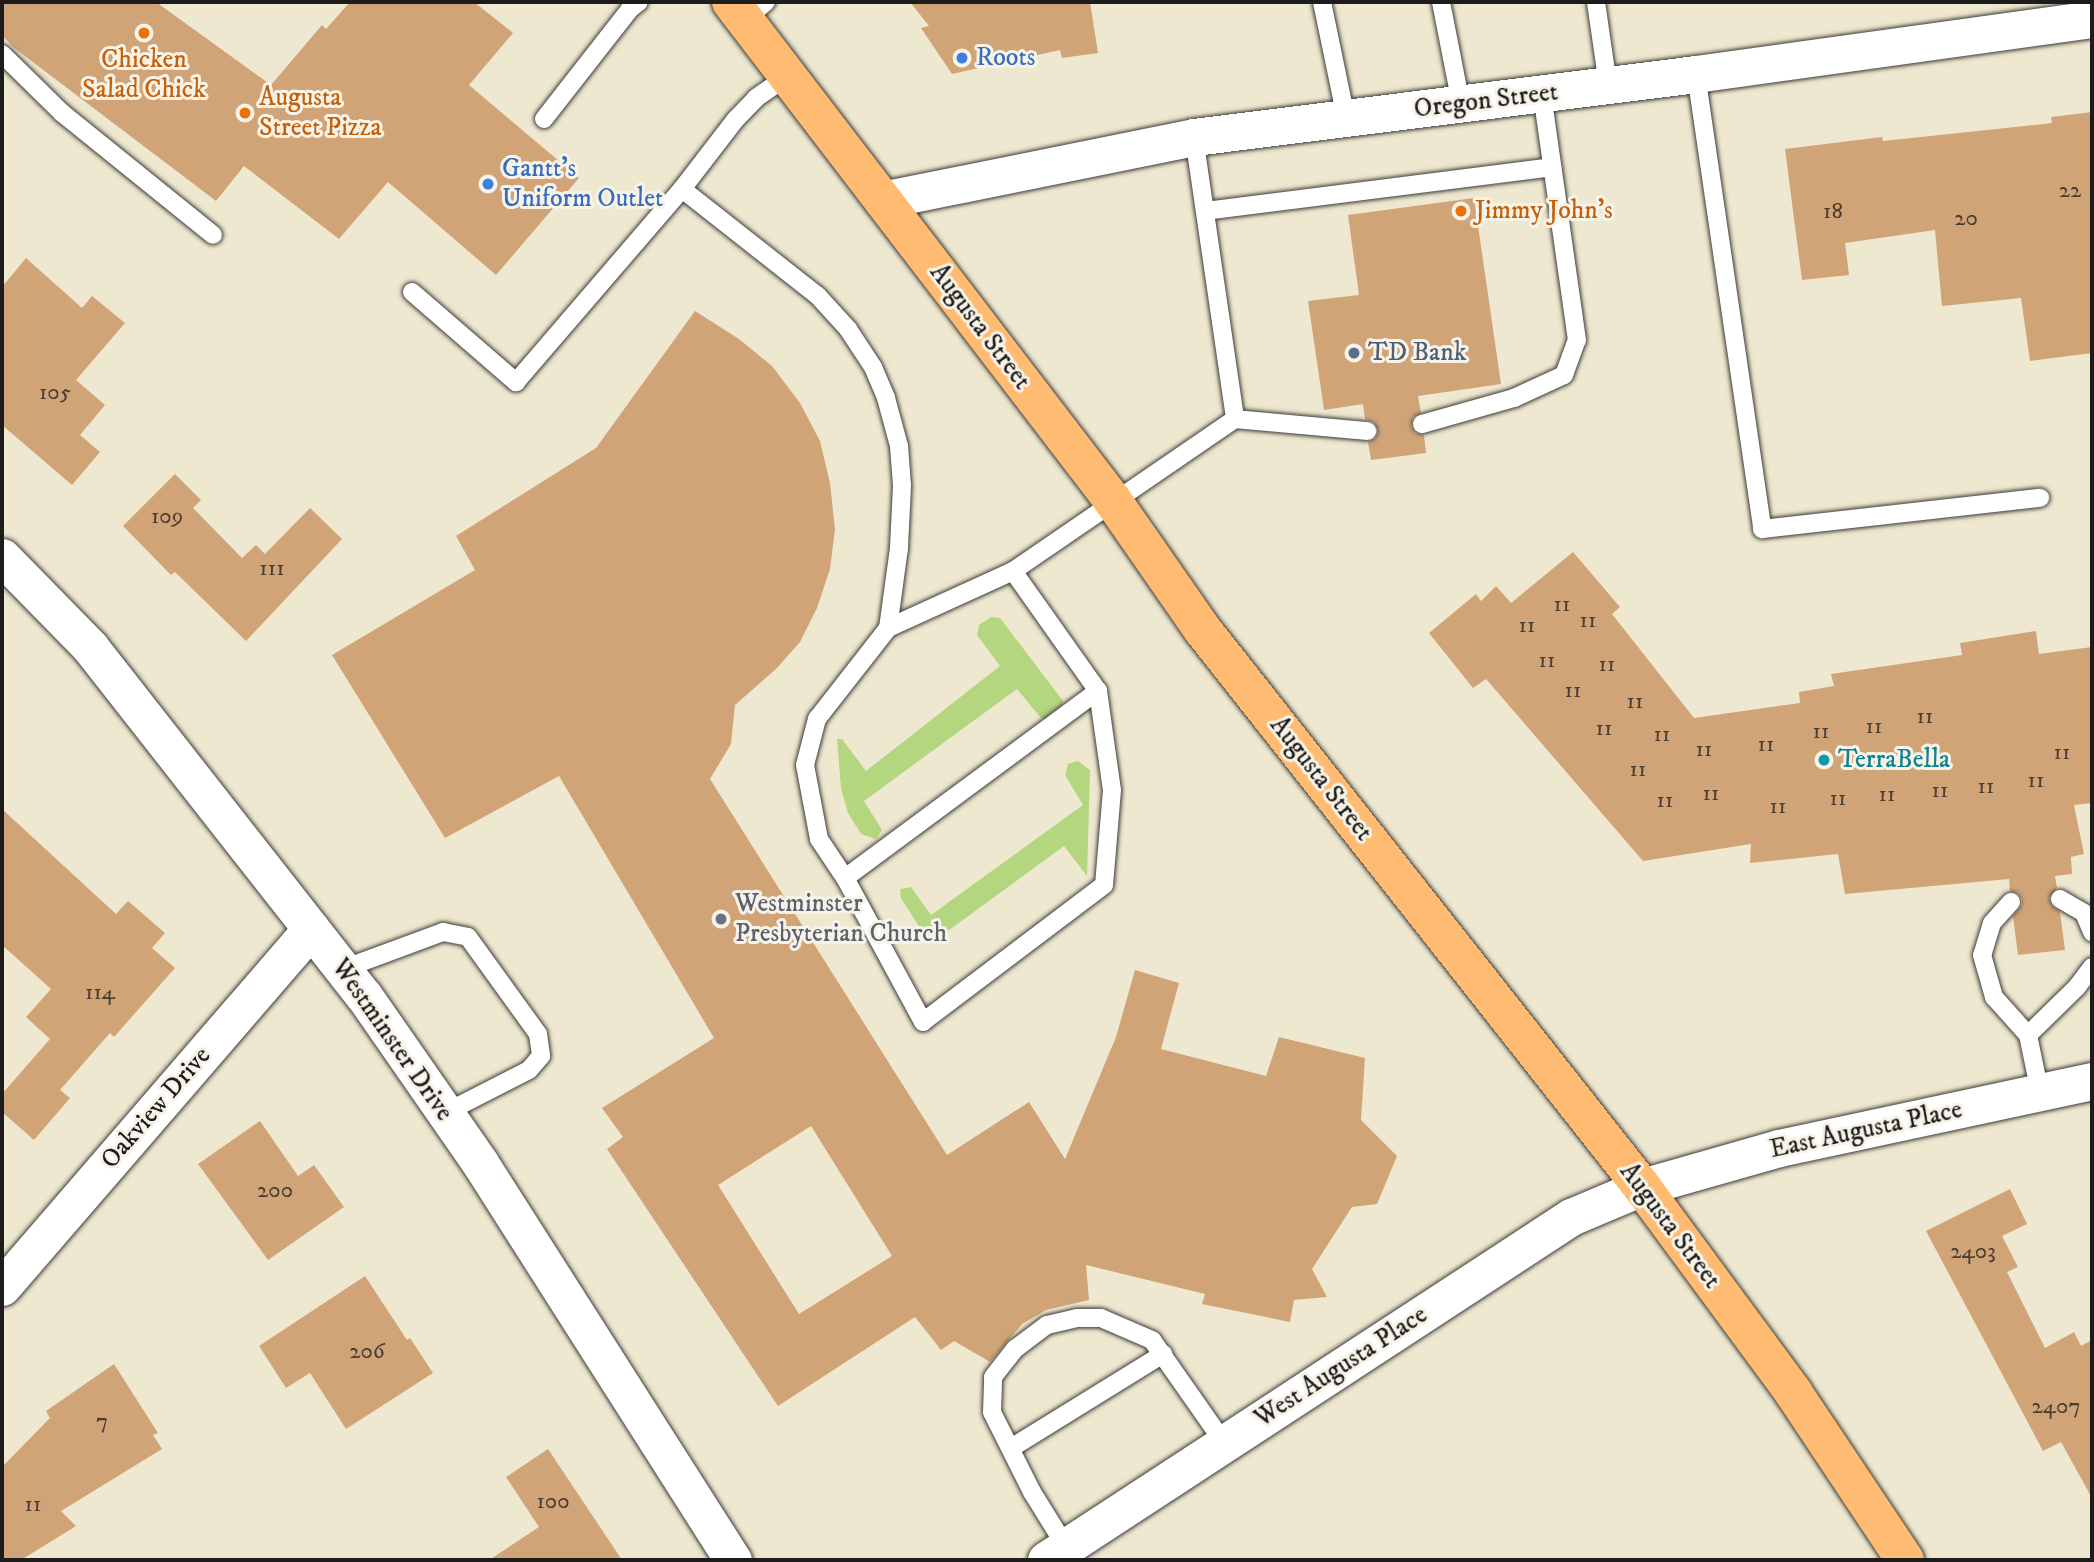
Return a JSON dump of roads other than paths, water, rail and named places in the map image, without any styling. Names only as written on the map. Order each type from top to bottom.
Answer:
[{"type":"main road","name":"Augusta Street","points":[[748,8],[789,75],[1113,501],[1202,629],[1642,1187],[1793,1392],[1905,1560]]},
{"type":"street","name":"Oregon Street","points":[[883,200],[1194,137],[1696,74],[2036,20],[2092,19]]},
{"type":"street","name":"Westminster Drive","points":[[2,557],[90,647],[343,969],[445,1113],[733,1560]]},
{"type":"street","name":"Oakview Drive","points":[[2,1287],[311,929]]},
{"type":"street","name":"East Augusta Place","points":[[1642,1187],[1779,1148],[2092,1081]]},
{"type":"street","name":"West Augusta Place","points":[[1056,1554],[1571,1217],[1642,1187]]},
{"type":"lane","points":[[544,119],[630,9],[639,2]]},
{"type":"lane","points":[[1322,2],[1346,118]]},
{"type":"lane","points":[[1441,2],[1461,104]]},
{"type":"lane","points":[[1596,2],[1608,85]]},
{"type":"lane","points":[[2,54],[62,113],[213,235]]},
{"type":"lane","points":[[1696,74],[1762,529],[2040,498]]},
{"type":"lane","points":[[412,292],[516,382],[682,189],[736,119],[756,99],[789,75]]},
{"type":"lane","points":[[1422,424],[1514,398],[1564,375],[1577,340],[1542,93]]},
{"type":"lane","points":[[1194,137],[1235,419]]},
{"type":"lane","points":[[1205,211],[1552,167]]},
{"type":"lane","points":[[682,189],[818,296],[848,329],[873,367],[886,398],[899,446],[902,486],[899,548],[888,628]]},
{"type":"lane","points":[[1013,571],[1097,691],[1112,790],[1104,885],[923,1022],[845,878],[819,839],[805,765],[817,719],[888,628],[1013,571],[1235,419],[1367,430]]},
{"type":"lane","points":[[845,878],[1097,691]]},
{"type":"lane","points":[[2060,899],[2084,913],[2092,932]]},
{"type":"lane","points":[[2011,902],[1992,923],[1982,955],[1994,997],[2028,1035],[2040,1093]]},
{"type":"lane","points":[[343,969],[443,932],[468,937],[538,1034],[541,1056],[529,1070],[445,1113]]},
{"type":"lane","points":[[2028,1035],[2077,987],[2092,967]]},
{"type":"lane","points":[[1056,1554],[1032,1492],[992,1412],[993,1377],[1015,1349],[1047,1325],[1077,1318],[1101,1318],[1152,1340],[1224,1443]]},
{"type":"lane","points":[[1010,1448],[1163,1354]]},
{"type":"place","name":"Chicken Salad Chick","points":[[144,33]]},
{"type":"place","name":"Roots","points":[[962,58]]},
{"type":"place","name":"Augusta Street Pizza","points":[[245,113]]},
{"type":"place","name":"Gantt's Uniform Outlet","points":[[488,184]]},
{"type":"place","name":"Jimmy John's","points":[[1461,211]]},
{"type":"place","name":"TD Bank","points":[[1354,353]]},
{"type":"place","name":"TerraBella","points":[[1824,760]]},
{"type":"place","name":"Westminster Presbyterian Church","points":[[721,919]]}]
